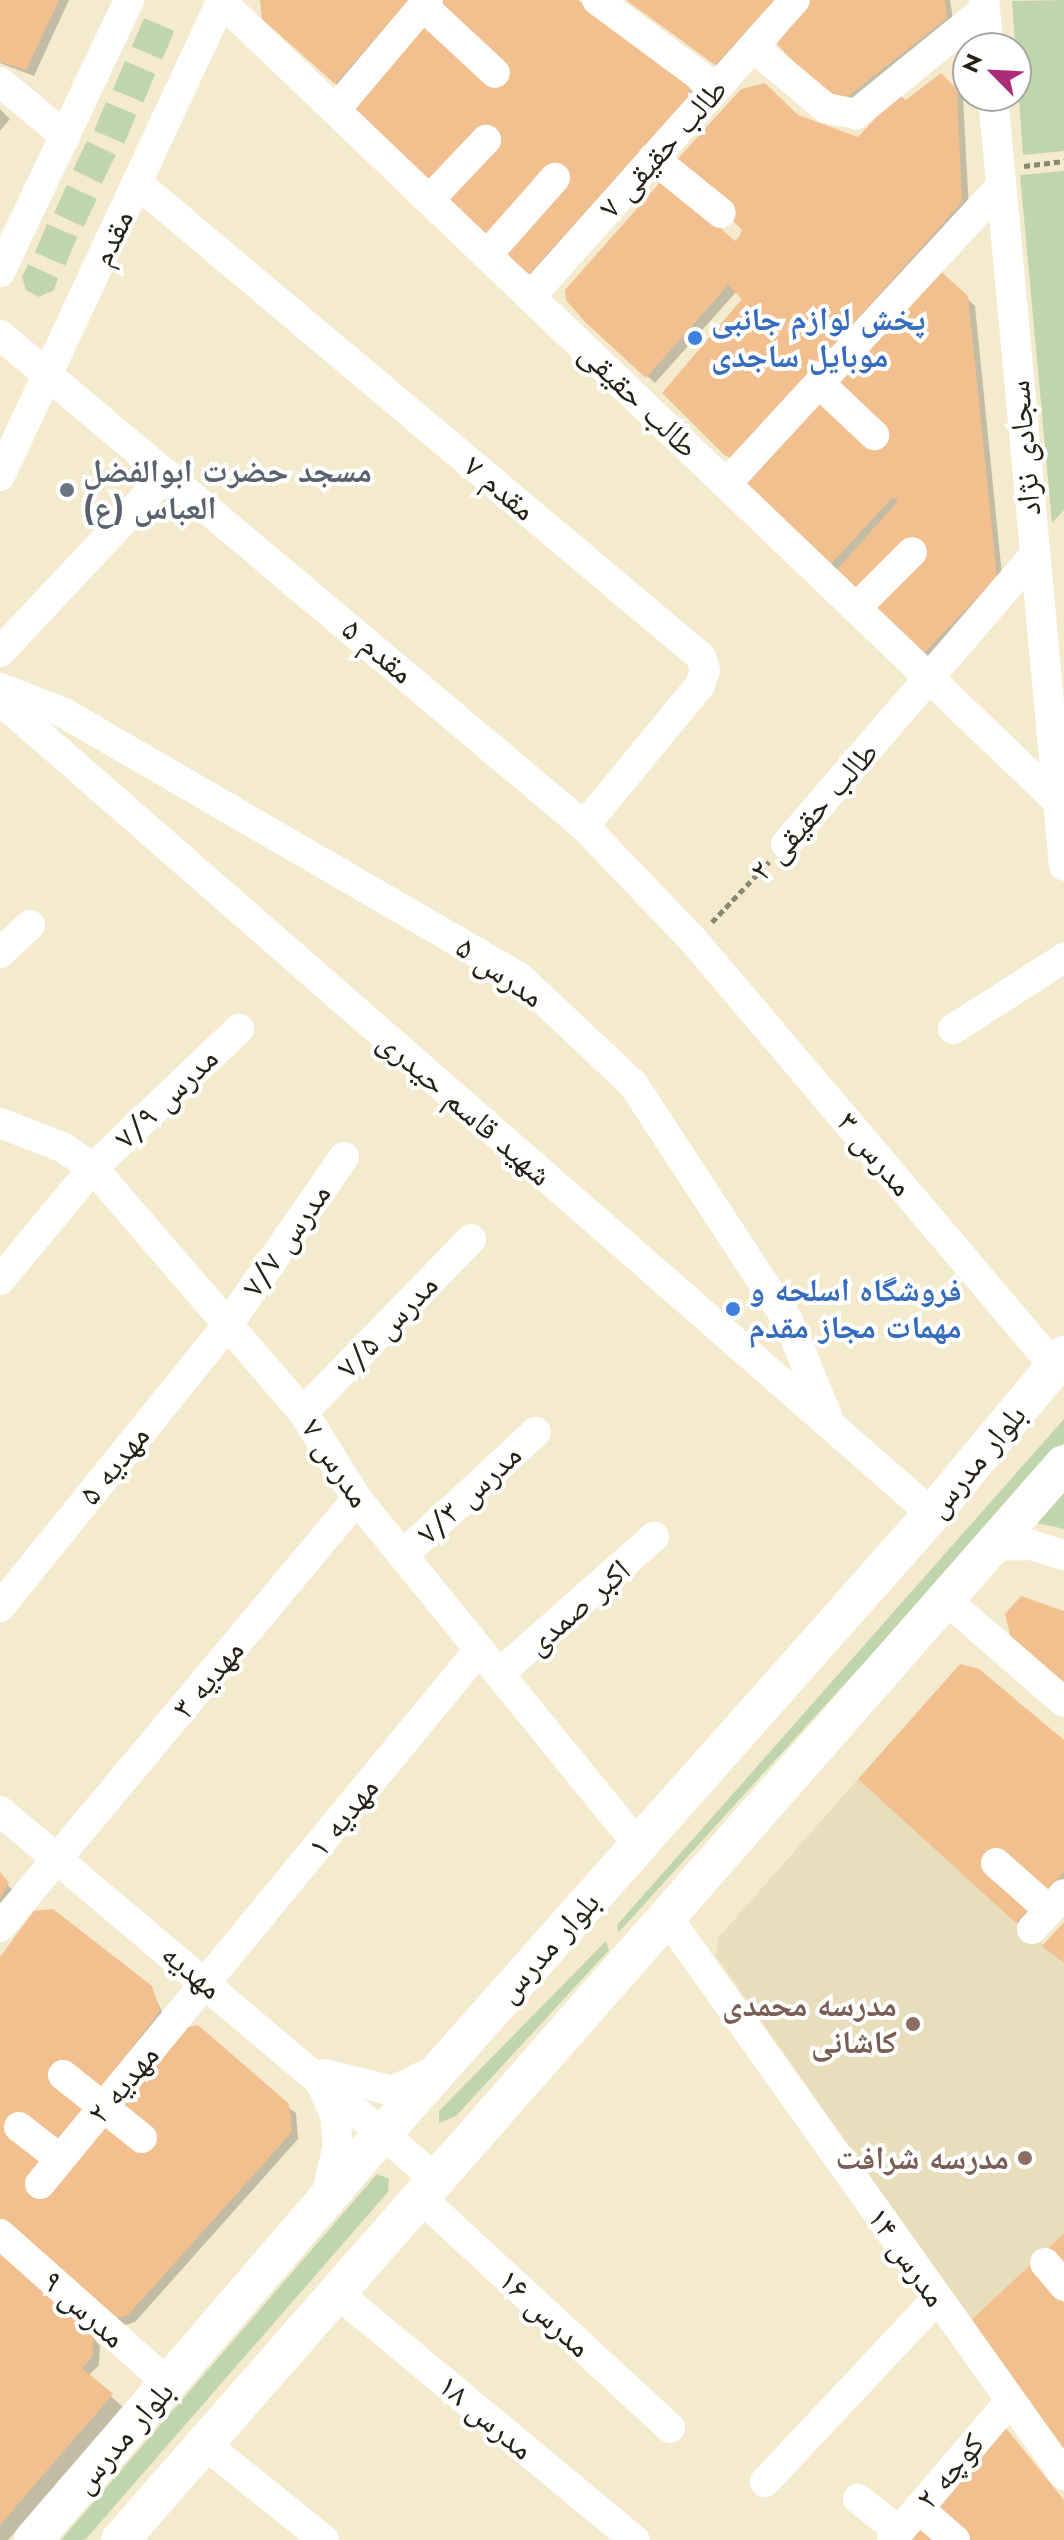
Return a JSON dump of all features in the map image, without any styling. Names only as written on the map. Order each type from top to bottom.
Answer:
[{"type":"main road","name":"بلوار مدرس","points":[[33,2540],[321,2209],[383,2133],[932,1514],[1060,1361]]},
{"type":"main road","name":"بلوار مدرس","points":[[120,2540],[1064,1464]]},
{"type":"street","points":[[0,272],[129,0]]},
{"type":"street","name":"طالب حقیقی","points":[[221,0],[1060,803]]},
{"type":"street","name":"مقدم","points":[[0,476],[221,0]]},
{"type":"street","points":[[597,0],[716,88]]},
{"type":"street","name":"طالب حقیقی ۷","points":[[530,297],[795,0]]},
{"type":"street","points":[[335,110],[425,3],[495,73]]},
{"type":"street","points":[[753,47],[826,108],[856,114],[985,4]]},
{"type":"street","points":[[985,4],[988,32]]},
{"type":"street","points":[[0,82],[65,136]]},
{"type":"street","name":"سجادی نژاد","points":[[994,112],[1034,556],[1060,803]]},
{"type":"street","points":[[429,200],[486,140]]},
{"type":"street","points":[[653,158],[721,213]]},
{"type":"street","points":[[726,484],[1000,177]]},
{"type":"street","points":[[487,255],[555,178]]},
{"type":"street","name":"مقدم ۷","points":[[137,183],[701,657],[705,670],[700,685],[584,826]]},
{"type":"street","name":"مقدم ۵","points":[[0,335],[584,826],[694,941]]},
{"type":"street","points":[[819,383],[874,435]]},
{"type":"street","points":[[0,652],[167,474]]},
{"type":"street","points":[[856,608],[912,552]]},
{"type":"street","name":"طالب حقیقی ۲","points":[[786,844],[1034,556]]},
{"type":"street","name":"مدرس ۵","points":[[0,688],[64,713],[519,977],[633,1084],[788,1321],[833,1432]]},
{"type":"street","name":"شهید قاسم حیدری","points":[[0,700],[833,1432],[932,1514]]},
{"type":"street","points":[[1060,803],[1064,866]]},
{"type":"street","points":[[0,953],[30,925]]},
{"type":"street","name":"مدرس ۳","points":[[694,941],[1060,1361]]},
{"type":"street","points":[[953,1029],[1064,958]]},
{"type":"street","name":"مدرس ۷/۹","points":[[0,1280],[93,1168],[239,1029]]},
{"type":"street","name":"مدرس ۷","points":[[0,1123],[64,1148],[93,1168],[303,1412],[357,1499],[638,1845]]},
{"type":"street","name":"مدرس ۷/۷","points":[[229,1323],[344,1157]]},
{"type":"street","name":"مدرس ۷/۵","points":[[303,1412],[471,1239]]},
{"type":"street","name":"مهدیه ۵","points":[[0,1607],[229,1323]]},
{"type":"street","name":"مدرس ۷/۳","points":[[403,1555],[536,1432]]},
{"type":"street","name":"مهدیه ۳","points":[[0,1927],[357,1499]]},
{"type":"street","name":"اکبر صمدی","points":[[499,1674],[654,1537]]},
{"type":"street","points":[[991,1546],[1031,1545],[1064,1555]]},
{"type":"street","points":[[945,1599],[1057,1696]]},
{"type":"street","name":"مهدیه ۱","points":[[207,1983],[479,1650]]},
{"type":"street","name":"مهدیه","points":[[0,1811],[383,2133]]},
{"type":"street","points":[[996,1863],[1048,1911]]},
{"type":"street","name":"مدرس ۱۴","points":[[667,1917],[1009,2402],[1064,2475]]},
{"type":"street","name":"مهدیه ۲","points":[[40,2184],[207,1983]]},
{"type":"street","points":[[304,2065],[340,2081],[393,2091],[442,2067]]},
{"type":"street","points":[[304,2065],[323,2085],[335,2114],[338,2146],[321,2209]]},
{"type":"street","points":[[63,2075],[142,2138]]},
{"type":"street","points":[[19,2127],[60,2159]]},
{"type":"street","name":"مدرس ۱۶","points":[[383,2133],[429,2189],[670,2428]]},
{"type":"street","name":"مدرس ۹","points":[[0,2234],[169,2384]]},
{"type":"street","points":[[1045,2263],[1064,2286]]},
{"type":"street","name":"مدرس ۱۸","points":[[337,2293],[635,2540]]},
{"type":"street","points":[[765,2482],[937,2299]]},
{"type":"street","name":"کوچه ۲","points":[[897,2536],[1009,2402]]},
{"type":"street","points":[[206,2445],[324,2540]]},
{"type":"street","points":[[858,2499],[897,2536]]},
{"type":"street","points":[[918,2508],[955,2540]]},
{"type":"path","points":[[1000,177],[1064,161]]},
{"type":"path","name":"طالب حقیقی ۲","points":[[694,941],[786,844]]},
{"type":"shaded area","name":"مدرسه محمدی کاشانی","points":[[858,1779],[1064,1963],[1064,2233],[965,2326],[909,2232],[716,1956],[718,1938]]},
{"type":"green space","points":[[1064,0],[1064,151],[1023,155],[1020,112],[1032,112],[1032,32],[1014,32],[1012,1]]},
{"type":"green space","points":[[144,18],[174,31],[162,59],[132,47]]},
{"type":"green space","points":[[125,61],[155,74],[143,102],[113,90]]},
{"type":"green space","points":[[106,102],[136,115],[124,143],[94,131]]},
{"type":"green space","points":[[87,141],[116,155],[102,184],[73,170]]},
{"type":"green space","points":[[1064,171],[1064,510],[1052,523],[1020,175]]},
{"type":"green space","points":[[67,185],[97,199],[84,227],[54,213]]},
{"type":"green space","points":[[47,224],[77,237],[65,265],[35,253]]},
{"type":"green space","points":[[28,264],[58,278],[54,290],[39,297],[26,290],[22,277]]},
{"type":"green space","points":[[1064,1419],[1064,1443],[618,1933],[617,1925]]},
{"type":"green space","points":[[1064,1493],[1064,1529],[1037,1523]]},
{"type":"green space","points":[[606,1941],[609,1950],[456,2116],[439,2123],[439,2111]]},
{"type":"green space","points":[[377,2174],[389,2179],[388,2192],[85,2540],[61,2540]]},
{"type":"building","points":[[0,0],[59,0],[26,70],[0,62]]},
{"type":"building","points":[[260,0],[409,0],[335,84],[262,19]]},
{"type":"building","points":[[439,0],[578,0],[689,85],[690,96],[529,274],[442,201],[432,185],[355,116],[354,101]]},
{"type":"building","points":[[626,0],[775,0],[715,65]]},
{"type":"building","points":[[808,0],[945,0],[947,18],[841,102],[828,99],[777,44]]},
{"type":"building","points":[[941,73],[952,84],[952,112],[958,112],[962,202],[735,455],[725,456],[662,393],[742,299],[728,285],[646,378],[585,322],[566,300],[565,290],[664,178],[735,241],[739,237],[742,230],[674,163],[741,89],[765,83],[798,115],[858,137],[898,94],[906,100]]},
{"type":"building","points":[[938,269],[968,296],[997,577],[922,655],[835,572],[898,501],[893,497],[829,566],[739,484]]},
{"type":"building","points":[[1021,1596],[1064,1611],[1064,1697],[1012,1642],[1005,1614]]},
{"type":"building","points":[[960,1664],[979,1669],[1064,1740],[1064,1872],[1016,1923],[858,1779]]},
{"type":"building","points":[[0,1872],[9,1883],[0,1898]]},
{"type":"building","points":[[53,1909],[152,1986],[160,2011],[50,2154],[111,2111],[175,2030],[198,2025],[289,2104],[292,2131],[284,2141],[128,2315],[110,2320],[0,2221],[0,1957],[34,1911]]},
{"type":"building","points":[[1064,1922],[1064,1963],[1042,1946]]},
{"type":"building","points":[[1064,2233],[1064,2274],[1045,2251]]},
{"type":"building","points":[[0,2247],[94,2337],[92,2357],[82,2368],[113,2394],[0,2525]]},
{"type":"building","points":[[1033,2262],[1064,2303],[1064,2454],[965,2326]]},
{"type":"building","points":[[1005,2427],[1064,2500],[1064,2540],[962,2540],[929,2511]]},
{"type":"building","points":[[922,2517],[947,2540],[908,2540]]},
{"type":"place","name":"پخش لوازم جانبی موبایل ساجدی","points":[[695,338]]},
{"type":"place","name":"مسجد حضرت ابوالفضل العباس (ع)","points":[[67,490]]},
{"type":"place","name":"فروشگاه اسلحه و مهمات مجاز مقدم","points":[[733,1309]]},
{"type":"place","name":"مدرسه محمدی کاشانی","points":[[913,2024]]},
{"type":"place","name":"مدرسه شرافت","points":[[1025,2158]]}]
